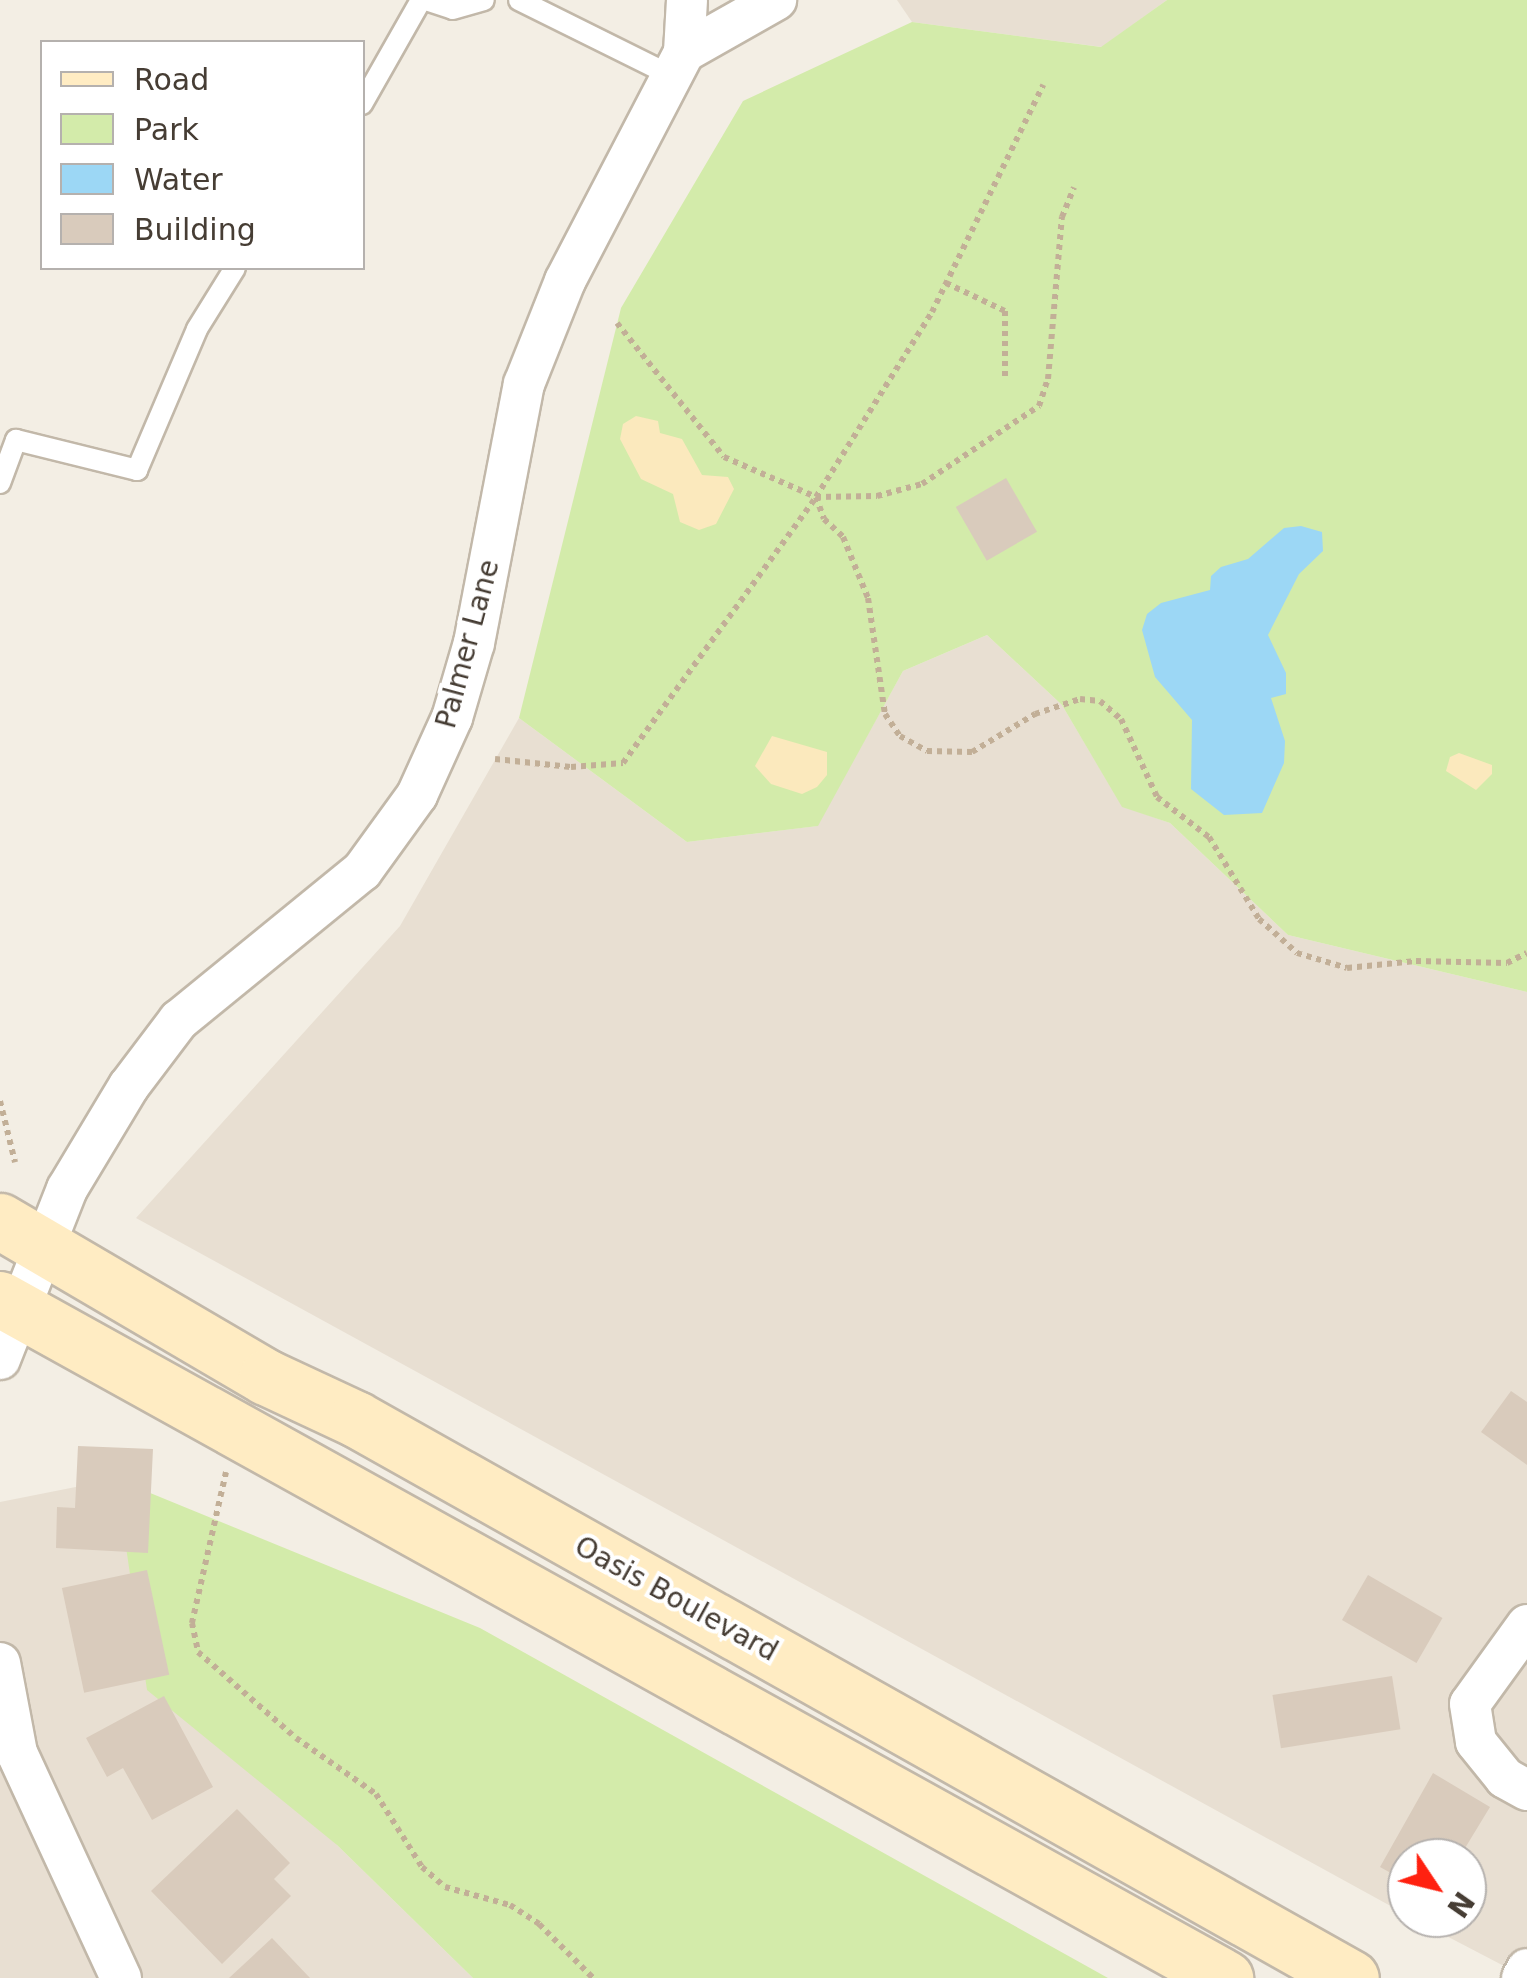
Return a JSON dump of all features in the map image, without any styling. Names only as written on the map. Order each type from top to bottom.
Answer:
[{"type":"main road","name":"Oasis Boulevard","points":[[22,1234],[266,1376],[356,1418],[1351,1978]]},
{"type":"main road","points":[[5,1322],[1225,1978]]},
{"type":"street","name":"Palmer Lane","points":[[5,1322],[22,1234],[67,1189],[118,1104],[179,1020],[362,871],[417,795],[452,718],[474,643],[524,384],[565,282],[676,64],[687,0]]},
{"type":"street","points":[[676,64],[776,0]]},
{"type":"street","points":[[1527,1625],[1470,1704],[1476,1742],[1505,1778],[1527,1790]]},
{"type":"street","points":[[0,1663],[17,1754],[121,1978]]},
{"type":"street","points":[[1522,1978],[1527,1969]]},
{"type":"lane","points":[[365,99],[423,0],[453,10],[484,0]]},
{"type":"lane","points":[[518,0],[676,64]]},
{"type":"lane","points":[[0,483],[16,440],[137,470],[197,329],[234,270]]},
{"type":"path","points":[[495,759],[571,767],[623,763],[816,497],[946,283],[1043,86]]},
{"type":"path","points":[[617,324],[724,457],[816,497],[877,496],[922,484],[1039,406],[1048,379],[1062,217],[1074,187]]},
{"type":"path","points":[[946,283],[1005,311],[1004,376]]},
{"type":"path","points":[[816,497],[856,564],[875,630],[885,714],[900,736],[927,751],[972,752],[1036,714],[1080,699],[1100,702],[1121,719],[1156,797],[1209,837],[1259,919],[1298,953],[1347,968],[1416,960],[1507,963],[1527,953]]},
{"type":"path","points":[[0,1101],[15,1162]]},
{"type":"path","points":[[228,1465],[195,1606],[198,1652],[296,1738],[376,1794],[422,1867],[445,1887],[510,1905],[539,1924],[593,1978]]},
{"type":"shaded area","points":[[897,0],[1167,0],[1102,47],[912,22]]},
{"type":"shaded area","points":[[987,635],[1062,705],[1122,806],[1170,823],[1288,935],[1527,992],[1527,1978],[1450,1938],[1487,1938],[1487,1838],[1387,1838],[1387,1904],[136,1218],[400,926],[519,718],[687,842],[817,826],[903,671]]},
{"type":"shaded area","points":[[116,1479],[337,1845],[473,1978],[0,1978],[0,1502]]},
{"type":"green space","points":[[1167,0],[1527,0],[1527,992],[1288,935],[1170,823],[1122,807],[1062,705],[987,635],[903,671],[818,826],[687,842],[519,718],[621,308],[743,101],[912,22],[1101,47]]},
{"type":"green space","points":[[116,1479],[480,1628],[1108,1978],[473,1978],[337,1845],[147,1690]]},
{"type":"sand","points":[[636,416],[658,421],[660,433],[682,439],[702,475],[728,477],[734,489],[716,524],[699,530],[680,522],[673,494],[641,479],[620,439],[623,424]]},
{"type":"sand","points":[[772,736],[827,752],[827,775],[817,787],[802,794],[771,784],[755,766]]},
{"type":"sand","points":[[1459,753],[1492,765],[1492,774],[1476,790],[1446,771],[1450,757]]},
{"type":"water","points":[[1301,526],[1322,532],[1323,551],[1299,574],[1268,635],[1286,673],[1286,694],[1271,698],[1285,741],[1284,763],[1262,813],[1224,815],[1191,789],[1192,720],[1155,677],[1142,630],[1147,614],[1161,603],[1210,590],[1211,576],[1221,567],[1248,559],[1284,528]]},
{"type":"building","points":[[1006,478],[1037,532],[987,561],[956,507]]},
{"type":"building","points":[[1511,1391],[1527,1402],[1527,1465],[1481,1432]]},
{"type":"building","points":[[78,1446],[153,1449],[148,1553],[56,1548],[57,1507],[75,1508]]},
{"type":"building","points":[[147,1570],[169,1675],[84,1693],[62,1588]]},
{"type":"building","points":[[1368,1575],[1442,1618],[1416,1663],[1342,1620]]},
{"type":"building","points":[[1392,1676],[1400,1729],[1281,1748],[1272,1695]]},
{"type":"building","points":[[164,1696],[213,1787],[152,1820],[123,1768],[107,1777],[86,1738]]},
{"type":"building","points":[[1433,1773],[1490,1807],[1471,1838],[1396,1838]]},
{"type":"building","points":[[237,1809],[290,1863],[274,1879],[291,1896],[222,1964],[151,1891]]},
{"type":"building","points":[[272,1938],[310,1978],[229,1978]]}]
